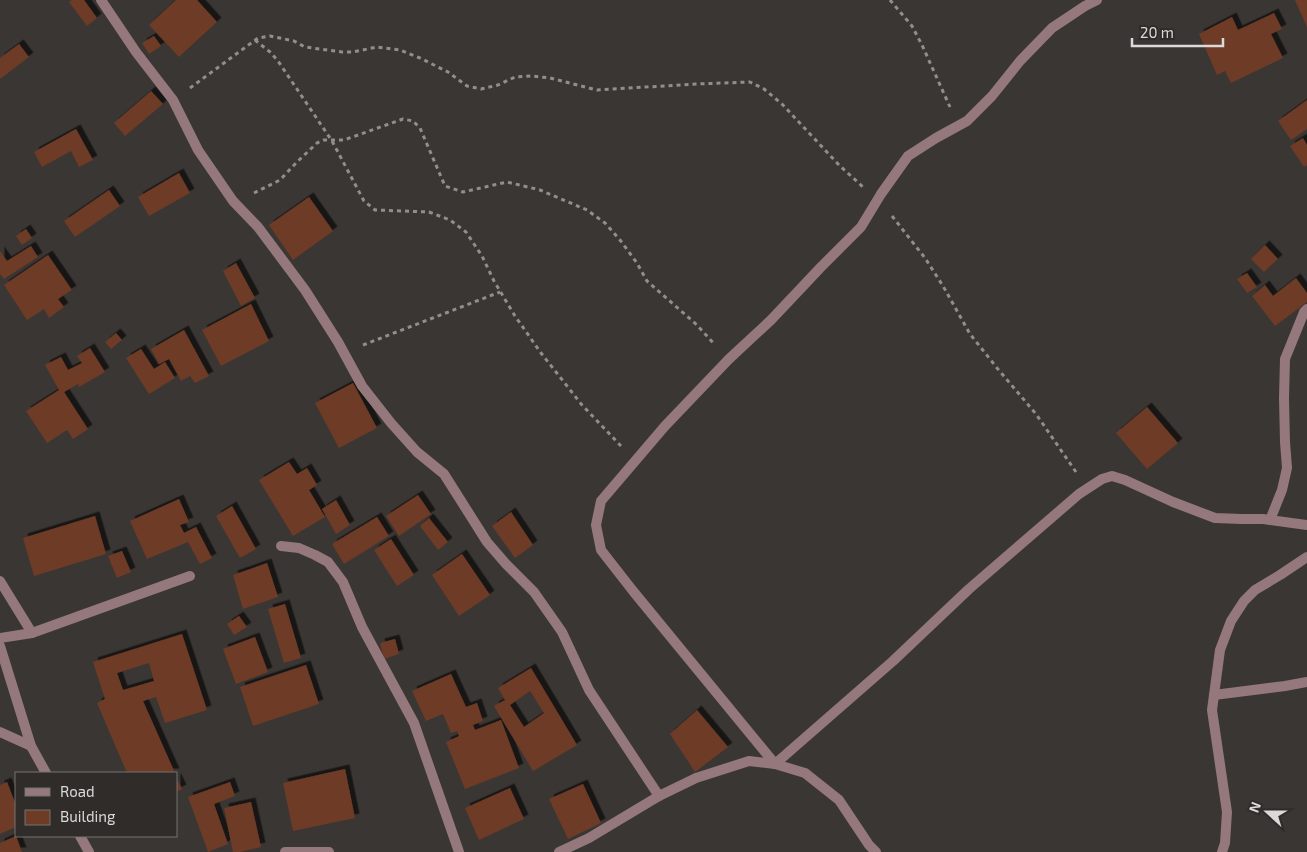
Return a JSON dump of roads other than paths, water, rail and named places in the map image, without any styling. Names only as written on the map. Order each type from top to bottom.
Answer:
[{"type":"street","points":[[101,0],[136,52],[173,100],[198,150],[235,203],[258,228],[305,290],[344,352],[362,386],[417,452],[444,474],[487,542],[534,592],[562,632],[589,690],[659,796]]},
{"type":"street","points":[[775,764],[601,550],[596,525],[601,501],[665,426],[728,359],[771,320],[861,227],[908,156],[967,121],[992,96],[1020,61],[1052,28],[1097,0]]},
{"type":"street","points":[[1270,520],[1282,490],[1287,468],[1284,398],[1285,359],[1307,308]]},
{"type":"street","points":[[775,764],[893,661],[969,589],[1079,494],[1102,478],[1112,476],[1125,480],[1173,502],[1215,518],[1270,520],[1307,525]]},
{"type":"street","points":[[281,546],[299,548],[328,562],[343,582],[362,627],[414,723],[460,852]]},
{"type":"street","points":[[1222,852],[1225,843],[1226,812],[1212,710],[1220,650],[1230,621],[1244,601],[1256,590],[1307,557]]},
{"type":"street","points":[[0,638],[32,633],[190,576]]},
{"type":"street","points":[[0,582],[32,633]]},
{"type":"street","points":[[0,646],[30,746],[45,772]]},
{"type":"street","points":[[1214,695],[1307,682]]},
{"type":"street","points":[[0,732],[30,746]]},
{"type":"street","points":[[559,852],[589,838],[659,796],[696,778],[749,761],[775,764],[805,773],[839,800],[869,845],[876,852]]},
{"type":"street","points":[[81,837],[89,852]]},
{"type":"street","points":[[285,852],[328,852]]}]
